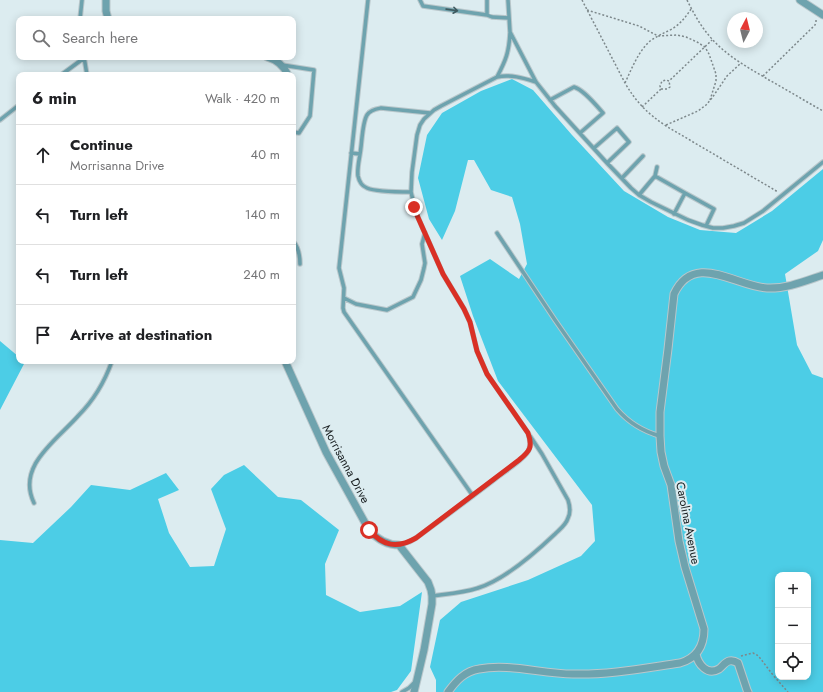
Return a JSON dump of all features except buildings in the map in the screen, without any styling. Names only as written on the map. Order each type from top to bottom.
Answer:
[{"type":"street","points":[[106,0],[107,16]]},
{"type":"street","points":[[800,0],[823,15]]},
{"type":"street","points":[[275,60],[281,64],[287,72]]},
{"type":"street","name":"Carolina Avenue","points":[[696,654],[704,638],[704,630],[679,541],[670,485],[664,466],[660,436],[660,412],[674,294],[682,281],[695,274],[703,272],[727,277],[755,287],[767,288],[778,288],[792,285],[823,275]]},
{"type":"street","name":"Morrisanna Drive","points":[[286,364],[326,452],[369,530],[381,541],[388,544],[399,545]]},
{"type":"street","points":[[399,545],[428,582],[432,596],[432,604],[414,692]]},
{"type":"street","points":[[696,654],[700,665],[712,671],[720,668],[726,662],[733,660],[738,663],[748,692]]},
{"type":"street","points":[[448,692],[457,680],[478,669],[506,667],[550,673],[601,674],[680,663],[691,659],[696,654]]},
{"type":"lane","points":[[80,16],[82,0]]},
{"type":"lane","points":[[368,0],[339,268],[344,288],[343,308],[344,312],[473,496]]},
{"type":"lane","points":[[420,0],[423,6],[492,17],[509,18]]},
{"type":"lane","points":[[487,0],[487,15]]},
{"type":"lane","points":[[497,77],[505,62],[509,47],[510,32],[508,0]]},
{"type":"lane","points":[[510,32],[536,82],[550,100],[622,178],[639,195],[650,202],[688,220],[706,226],[723,228],[744,223],[763,211],[823,162]]},
{"type":"lane","points":[[65,72],[81,60]]},
{"type":"lane","points":[[84,60],[86,72]]},
{"type":"lane","points":[[281,64],[314,70],[310,116],[299,133],[296,132]]},
{"type":"lane","points":[[432,596],[478,588],[495,580],[511,570],[546,542],[565,524],[570,513],[568,500],[542,454],[487,374],[477,351],[470,322],[443,274],[416,213],[411,192],[417,135],[420,125],[430,113],[497,77],[504,75],[514,76],[536,82]]},
{"type":"lane","points":[[550,100],[574,87],[590,99],[603,113],[580,133]]},
{"type":"lane","points":[[0,120],[16,107]]},
{"type":"lane","points":[[411,192],[371,190],[363,186],[360,182],[358,177],[365,121],[370,112],[381,108],[430,113]]},
{"type":"lane","points":[[594,148],[617,128],[629,142],[607,162]]},
{"type":"lane","points":[[351,153],[360,154]]},
{"type":"lane","points":[[622,178],[643,156]]},
{"type":"lane","points":[[639,195],[655,176],[658,167]]},
{"type":"lane","points":[[655,176],[714,209],[706,226]]},
{"type":"lane","points":[[674,214],[685,193]]},
{"type":"lane","points":[[344,298],[356,304],[387,310],[413,296],[421,280],[424,268],[425,262],[422,244],[425,233]]},
{"type":"lane","points":[[497,233],[617,409],[633,424],[651,434],[660,436]]},
{"type":"lane","points":[[296,246],[299,252],[300,264]]},
{"type":"lane","points":[[34,504],[30,493],[30,477],[40,456],[86,407],[98,390],[111,364]]},
{"type":"lane","points":[[399,545],[416,538],[519,460],[527,453],[530,445],[528,433]]},
{"type":"lane","points":[[402,692],[417,681]]},
{"type":"path","points":[[582,0],[632,95],[653,118],[782,195]]},
{"type":"path","points":[[687,0],[698,21],[713,40],[730,56],[823,111]]},
{"type":"path","points":[[763,76],[815,25],[816,19],[810,7]]},
{"type":"path","points":[[625,83],[638,56],[651,40],[680,23],[691,9]]},
{"type":"path","points":[[587,10],[638,26],[658,36],[677,35],[697,42],[705,48],[709,54],[716,74],[716,81],[710,100]]},
{"type":"path","points":[[661,89],[660,86],[662,81],[669,81],[713,40]]},
{"type":"path","points":[[666,126],[698,111],[706,105],[726,76],[741,63]]},
{"type":"path","points":[[642,107],[661,89],[667,89],[670,87],[669,81]]},
{"type":"path","points":[[733,660],[746,654],[757,655],[788,692]]},
{"type":"shaded area","points":[[512,79],[533,90],[624,191],[668,217],[700,230],[736,233],[772,211],[823,169],[823,240],[818,251],[785,274],[797,345],[812,374],[823,378],[823,692],[436,692],[436,680],[430,667],[440,620],[461,602],[528,580],[581,556],[595,541],[592,505],[498,381],[473,316],[460,276],[490,259],[519,279],[527,264],[520,224],[512,197],[491,190],[474,160],[468,160],[455,211],[442,240],[429,219],[418,178],[427,135],[442,113],[481,91]]},
{"type":"shaded area","points":[[0,341],[16,354],[16,364],[24,364],[0,410]]},
{"type":"shaded area","points":[[244,465],[278,497],[301,500],[339,530],[325,564],[326,595],[360,612],[400,606],[422,592],[411,671],[397,690],[391,692],[0,692],[0,540],[33,543],[71,507],[91,485],[130,490],[166,473],[179,490],[158,499],[169,533],[190,567],[214,566],[226,529],[211,489],[224,475]]},
{"type":"route","points":[[369,530],[374,536],[388,544],[399,545],[409,542],[473,496],[519,460],[527,453],[530,445],[528,433],[487,374],[477,351],[470,322],[443,274],[414,207]]}]
